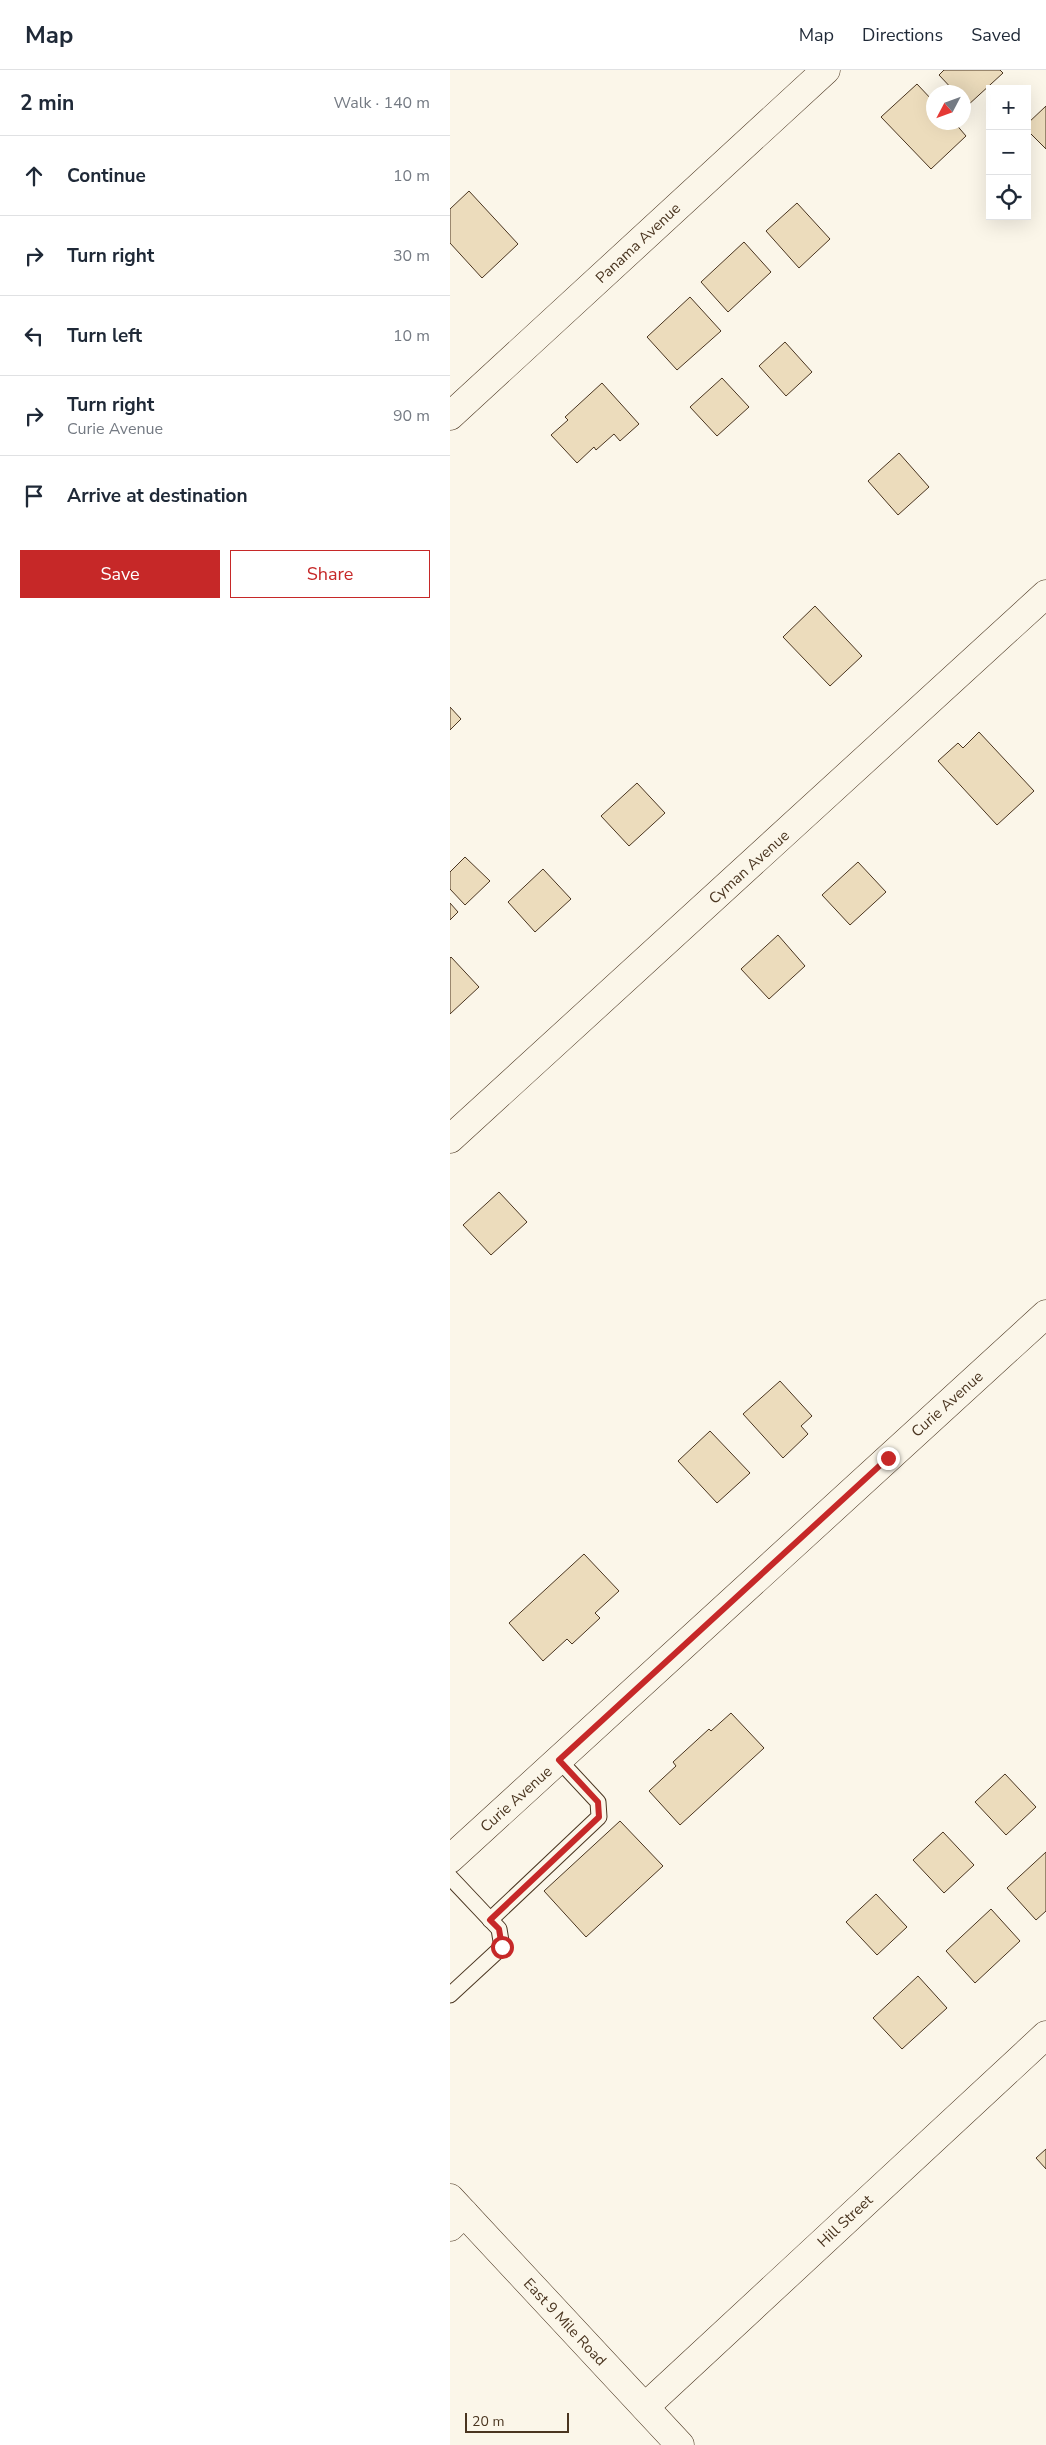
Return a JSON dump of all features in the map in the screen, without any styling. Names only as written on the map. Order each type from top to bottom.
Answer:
[{"type":"street","name":"Panama Avenue","points":[[450,416],[826,70]]},
{"type":"street","name":"Cyman Avenue","points":[[450,1139],[836,789],[1046,594]]},
{"type":"street","name":"Curie Avenue","points":[[450,1859],[1046,1314]]},
{"type":"street","name":"Hill Street","points":[[645,2407],[1046,2035]]},
{"type":"street","name":"East 9 Mile Road","points":[[455,2213],[680,2445]]},
{"type":"lane","points":[[490,1920],[599,1817],[598,1802],[559,1760]]},
{"type":"lane","points":[[450,1877],[499,1929],[502,1947],[450,1995]]},
{"type":"building","points":[[944,70],[1000,70],[1003,73],[990,85],[986,85],[986,89],[971,102],[971,85],[948,85],[939,75]]},
{"type":"building","points":[[917,84],[926,94],[926,130],[961,130],[966,136],[931,169],[881,117]]},
{"type":"building","points":[[1046,106],[1046,149],[1031,134],[1031,120]]},
{"type":"building","points":[[469,191],[518,244],[482,278],[450,243],[450,209]]},
{"type":"building","points":[[797,203],[830,239],[799,268],[766,231]]},
{"type":"building","points":[[744,242],[771,272],[728,312],[701,282]]},
{"type":"building","points":[[690,297],[721,331],[677,370],[647,337]]},
{"type":"building","points":[[785,342],[812,372],[786,396],[759,366]]},
{"type":"building","points":[[722,378],[749,407],[717,436],[690,407]]},
{"type":"building","points":[[602,383],[639,424],[620,441],[614,434],[596,450],[594,447],[577,463],[551,435],[568,420],[565,417]]},
{"type":"building","points":[[899,453],[929,487],[898,515],[868,481]]},
{"type":"building","points":[[815,606],[862,656],[830,686],[783,637]]},
{"type":"building","points":[[450,707],[461,719],[450,730]]},
{"type":"building","points":[[979,732],[1034,791],[997,825],[938,761],[958,743],[963,748]]},
{"type":"building","points":[[637,783],[665,813],[629,846],[601,816]]},
{"type":"building","points":[[465,857],[490,881],[465,905],[450,889],[450,872]]},
{"type":"building","points":[[858,862],[886,892],[850,925],[822,895]]},
{"type":"building","points":[[543,869],[571,899],[535,932],[508,902]]},
{"type":"building","points":[[450,903],[458,912],[450,920]]},
{"type":"building","points":[[778,935],[805,966],[769,999],[741,969]]},
{"type":"building","points":[[450,958],[479,987],[450,1014]]},
{"type":"building","points":[[499,1192],[527,1222],[491,1255],[463,1225]]},
{"type":"building","points":[[780,1381],[812,1416],[801,1426],[808,1434],[783,1458],[743,1414]]},
{"type":"building","points":[[710,1431],[750,1473],[717,1503],[678,1461]]},
{"type":"building","points":[[584,1554],[619,1591],[595,1613],[600,1618],[572,1644],[567,1639],[543,1661],[509,1623]]},
{"type":"building","points":[[731,1713],[764,1748],[680,1825],[649,1791],[676,1766],[673,1762],[709,1729],[711,1731]]},
{"type":"building","points":[[1005,1774],[1036,1807],[1006,1835],[975,1802]]},
{"type":"building","points":[[620,1821],[663,1866],[586,1937],[544,1891]]},
{"type":"building","points":[[943,1832],[974,1865],[944,1893],[913,1860]]},
{"type":"building","points":[[1046,1852],[1046,1911],[1036,1920],[1007,1888]]},
{"type":"building","points":[[876,1894],[907,1927],[877,1955],[846,1922]]},
{"type":"building","points":[[991,1909],[1020,1941],[975,1983],[946,1951]]},
{"type":"building","points":[[918,1976],[947,2008],[902,2049],[873,2018]]},
{"type":"building","points":[[1046,2149],[1046,2169],[1036,2158]]},
{"type":"route","points":[[502,1947],[499,1929],[490,1920],[599,1817],[598,1802],[559,1760],[888,1458]]}]
